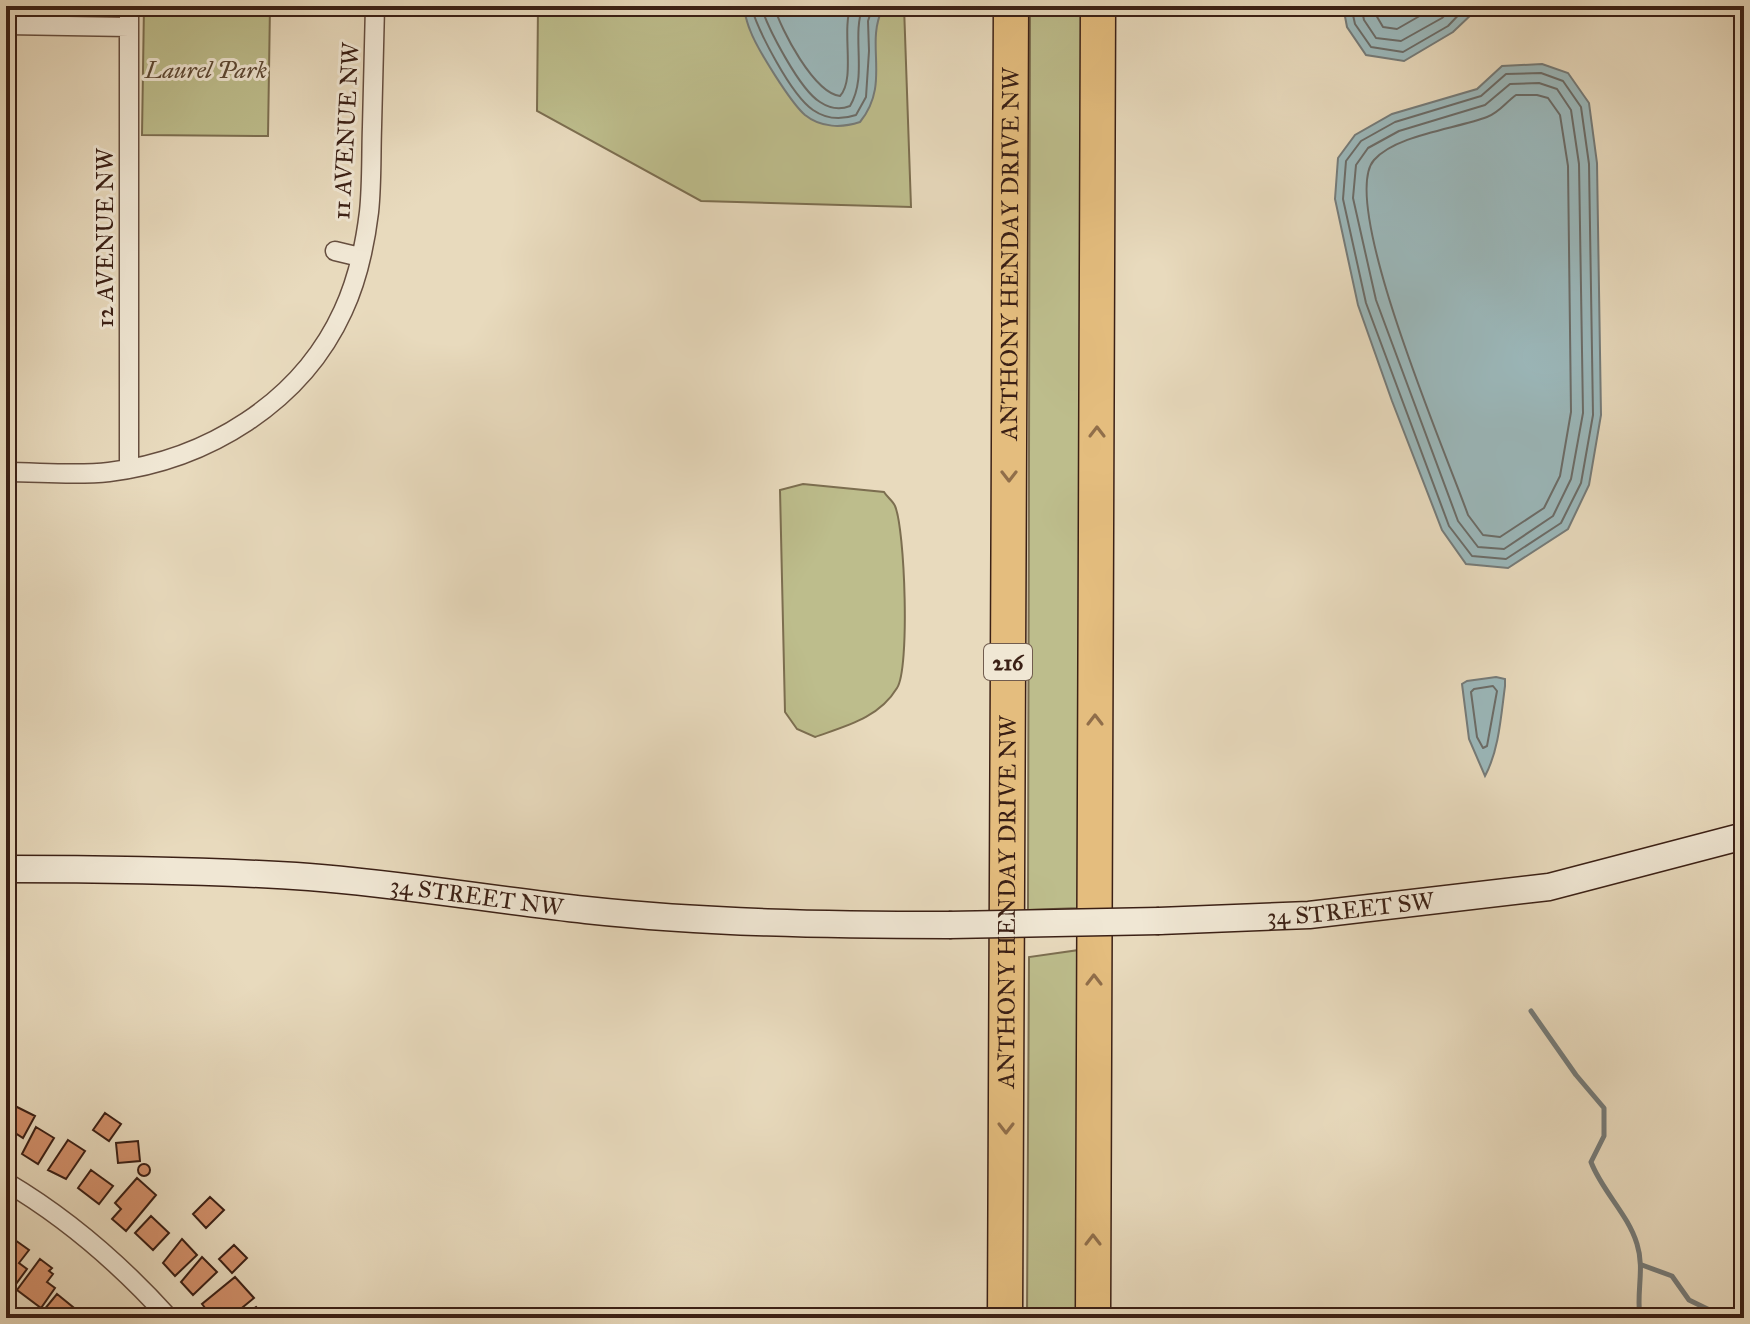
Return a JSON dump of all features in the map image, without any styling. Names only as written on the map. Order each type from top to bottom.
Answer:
[{"type":"highway","name":"ANTHONY HENDAY DRIVE NW","points":[[1005,1318],[1011,6]]},
{"type":"highway","points":[[1093,1318],[1098,6]]},
{"type":"main road","name":"34 STREET SW","points":[[949,925],[1309,915],[1549,887],[1744,836]]},
{"type":"main road","name":"34 STREET NW","points":[[6,869],[152,870],[310,877],[584,910],[688,919],[803,925],[949,925]]},
{"type":"street","name":"12 AVENUE NW","points":[[129,6],[129,469]]},
{"type":"street","name":"11 AVENUE NW","points":[[6,472],[105,473],[181,456],[227,434],[264,411],[305,370],[331,335],[344,310],[360,257],[370,197],[375,6]]},
{"type":"street","points":[[6,25],[129,27]]},
{"type":"street","name":"11 AVENUE NW","points":[[335,251],[360,257]]},
{"type":"street","points":[[6,1182],[85,1238],[131,1278],[169,1318]]},
{"type":"green space","name":"Laurel Park","points":[[144,6],[270,6],[268,136],[142,135]]},
{"type":"green space","points":[[538,6],[904,6],[911,207],[701,201],[537,111]]},
{"type":"green space","points":[[1030,6],[1085,6],[1078,908],[1028,910]]},
{"type":"green space","points":[[803,484],[884,492],[894,504],[898,520],[903,569],[904,655],[897,688],[871,714],[815,737],[797,729],[785,712],[780,490]]},
{"type":"green space","points":[[1079,950],[1078,1318],[1027,1318],[1029,957]]},
{"type":"water","points":[[743,6],[881,6],[877,23],[874,93],[860,122],[832,126],[805,115],[783,88],[760,50]]},
{"type":"water","points":[[1343,6],[1475,6],[1475,11],[1453,32],[1404,61],[1366,55],[1347,27]]},
{"type":"water","points":[[1542,64],[1568,73],[1589,103],[1597,163],[1601,415],[1589,485],[1568,529],[1508,568],[1466,564],[1442,530],[1358,305],[1335,199],[1338,158],[1355,135],[1392,114],[1477,89],[1502,66]]},
{"type":"water","points":[[1496,677],[1505,679],[1505,686],[1496,744],[1485,776],[1469,739],[1462,684]]},
{"type":"building","points":[[15,1106],[35,1116],[23,1138],[15,1133],[9,1144],[6,1142],[6,1122]]},
{"type":"building","points":[[105,1113],[121,1124],[109,1141],[93,1130]]},
{"type":"building","points":[[36,1127],[54,1138],[38,1164],[22,1154]]},
{"type":"building","points":[[68,1140],[85,1151],[66,1179],[48,1170]]},
{"type":"building","points":[[138,1141],[140,1161],[118,1163],[116,1143]]},
{"type":"building","points":[[144,1164],[150,1170],[144,1176],[138,1170]]},
{"type":"building","points":[[91,1170],[113,1186],[99,1204],[78,1188]]},
{"type":"building","points":[[137,1178],[156,1195],[126,1231],[112,1219],[121,1209],[115,1203]]},
{"type":"building","points":[[210,1197],[224,1210],[206,1228],[193,1214]]},
{"type":"building","points":[[151,1216],[169,1233],[153,1250],[135,1233]]},
{"type":"building","points":[[182,1239],[197,1255],[175,1276],[163,1263]]},
{"type":"building","points":[[15,1240],[29,1250],[19,1263],[27,1269],[13,1288],[6,1283],[6,1253]]},
{"type":"building","points":[[234,1245],[247,1258],[232,1273],[219,1259]]},
{"type":"building","points":[[202,1257],[217,1272],[193,1295],[181,1282]]},
{"type":"building","points":[[40,1259],[52,1268],[49,1271],[53,1274],[47,1282],[55,1288],[41,1308],[17,1290]]},
{"type":"building","points":[[235,1277],[254,1298],[232,1316],[226,1309],[213,1318],[202,1304]]},
{"type":"building","points":[[57,1294],[79,1312],[74,1318],[52,1318],[43,1311]]},
{"type":"building","points":[[256,1307],[265,1318],[241,1318]]},
{"type":"waterway","points":[[1531,1011],[1576,1075],[1604,1108],[1604,1136],[1591,1162],[1628,1223],[1637,1244],[1640,1318]]},
{"type":"waterway","points":[[1642,1265],[1672,1276],[1689,1300],[1726,1318]]}]
